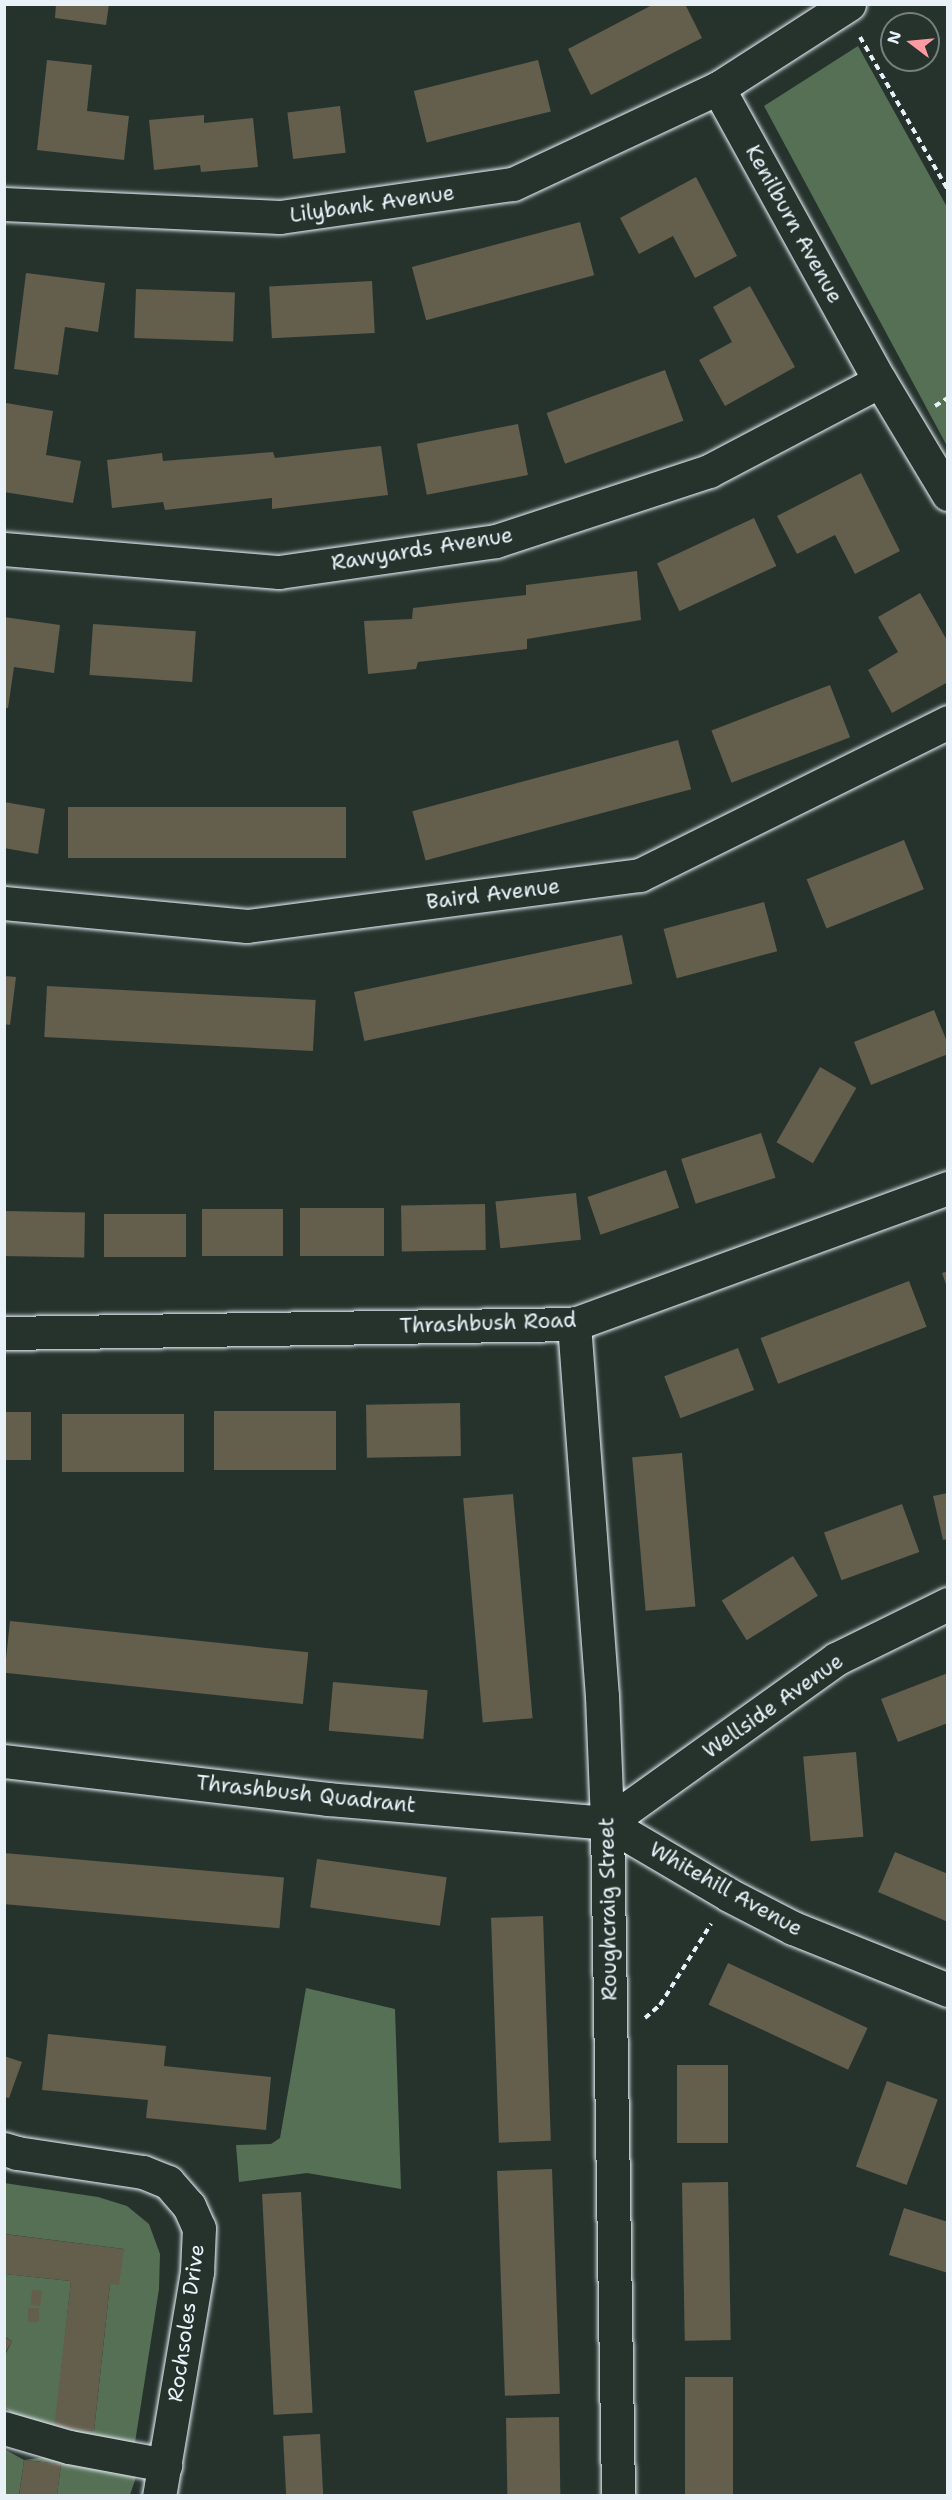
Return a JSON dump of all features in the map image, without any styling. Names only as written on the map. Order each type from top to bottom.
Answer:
[{"type":"street","points":[[718,88],[846,6]]},
{"type":"street","name":"Lilybank Avenue","points":[[4,204],[280,217],[513,184],[718,88]]},
{"type":"street","name":"Kenilburn Avenue","points":[[718,88],[880,381],[948,494]]},
{"type":"street","name":"Rawyards Avenue","points":[[4,549],[279,572],[496,541],[709,471],[880,381]]},
{"type":"street","name":"Baird Avenue","points":[[4,903],[247,926],[640,875],[948,722]]},
{"type":"street","name":"Thrashbush Road","points":[[4,1333],[574,1324],[948,1188]]},
{"type":"street","name":"Roughcraig Street","points":[[574,1324],[602,1696],[607,1823],[618,2496]]},
{"type":"street","name":"Wellside Avenue","points":[[607,1823],[836,1659],[948,1604]]},
{"type":"street","name":"Thrashbush Quadrant","points":[[4,1761],[328,1798],[607,1823]]},
{"type":"street","name":"Whitehill Avenue","points":[[607,1823],[729,1895],[794,1928],[948,1990]]},
{"type":"street","name":"Rochsoles Drive","points":[[4,2149],[16,2153],[143,2172],[168,2182],[189,2206],[199,2228],[197,2272],[162,2480]]},
{"type":"street","points":[[4,2428],[69,2447],[162,2480]]},
{"type":"path","points":[[846,6],[948,190]]},
{"type":"path","points":[[610,2052],[660,2005],[729,1895]]},
{"type":"green space","points":[[858,46],[947,207],[947,446],[764,106]]},
{"type":"green space","points":[[306,1988],[395,2009],[401,2189],[307,2173],[239,2182],[236,2145],[271,2144],[280,2138]]},
{"type":"green space","points":[[4,2183],[98,2197],[127,2206],[149,2224],[160,2254],[159,2289],[134,2449],[24,2422],[5,2408],[5,2355],[12,2341],[5,2337],[5,2274],[71,2281],[55,2428],[94,2431],[110,2284],[124,2249],[5,2234]]},
{"type":"green space","points":[[4,2449],[24,2460],[19,2495],[5,2495]]},
{"type":"green space","points":[[59,2455],[116,2468],[136,2477],[130,2495],[57,2495],[61,2464],[24,2460]]},
{"type":"building","points":[[56,4],[109,4],[106,25],[55,18]]},
{"type":"building","points":[[654,4],[685,4],[702,38],[591,95],[568,49]]},
{"type":"building","points":[[47,60],[92,65],[87,111],[129,116],[124,160],[37,150]]},
{"type":"building","points":[[538,60],[551,111],[427,142],[414,91]]},
{"type":"building","points":[[340,106],[346,153],[293,159],[287,112]]},
{"type":"building","points":[[204,115],[204,123],[253,118],[258,167],[201,172],[200,165],[154,170],[149,120]]},
{"type":"building","points":[[696,177],[737,256],[695,278],[673,236],[639,254],[620,218]]},
{"type":"building","points":[[580,222],[594,275],[426,320],[412,267]]},
{"type":"building","points":[[26,273],[105,283],[98,332],[65,327],[58,375],[14,369]]},
{"type":"building","points":[[372,281],[375,333],[272,338],[269,286]]},
{"type":"building","points":[[750,286],[795,367],[725,406],[699,360],[732,342],[713,307]]},
{"type":"building","points":[[136,289],[235,292],[233,341],[134,338]]},
{"type":"building","points":[[665,370],[683,421],[565,464],[547,413]]},
{"type":"building","points":[[6,403],[53,411],[46,455],[81,461],[73,503],[4,492]]},
{"type":"building","points":[[518,424],[528,475],[427,495],[417,444]]},
{"type":"building","points":[[381,446],[388,495],[272,509],[272,498],[165,510],[163,502],[112,508],[107,460],[162,453],[163,461],[273,452],[275,458]]},
{"type":"building","points":[[861,473],[900,551],[855,574],[835,535],[797,554],[777,516]]},
{"type":"building","points":[[754,518],[776,566],[679,611],[657,563]]},
{"type":"building","points":[[637,571],[641,620],[527,639],[527,649],[418,662],[416,669],[368,674],[364,621],[412,619],[413,608],[526,595],[526,585]]},
{"type":"building","points":[[920,593],[948,642],[948,682],[892,713],[868,670],[898,652],[878,617]]},
{"type":"building","points":[[4,617],[60,625],[54,673],[14,667],[8,708],[4,708]]},
{"type":"building","points":[[93,624],[196,631],[192,682],[89,675]]},
{"type":"building","points":[[830,685],[850,737],[732,783],[711,731]]},
{"type":"building","points":[[678,740],[691,789],[426,860],[412,811]]},
{"type":"building","points":[[4,802],[45,809],[38,854],[4,848]]},
{"type":"building","points":[[68,807],[346,807],[346,858],[68,858]]},
{"type":"building","points":[[904,840],[924,889],[826,928],[807,879]]},
{"type":"building","points":[[764,902],[777,951],[677,978],[664,929]]},
{"type":"building","points":[[622,935],[632,984],[364,1041],[354,992]]},
{"type":"building","points":[[4,976],[16,977],[10,1025],[4,1024]]},
{"type":"building","points":[[47,986],[316,1000],[313,1051],[44,1037]]},
{"type":"building","points":[[934,1010],[948,1044],[948,1054],[871,1085],[854,1042]]},
{"type":"building","points":[[820,1067],[856,1088],[813,1163],[776,1142]]},
{"type":"building","points":[[761,1133],[776,1178],[696,1204],[681,1159]]},
{"type":"building","points":[[666,1170],[679,1208],[601,1235],[588,1197]]},
{"type":"building","points":[[576,1193],[581,1240],[500,1248],[495,1201]]},
{"type":"building","points":[[485,1204],[486,1250],[402,1251],[401,1205]]},
{"type":"building","points":[[300,1208],[384,1208],[384,1256],[300,1256]]},
{"type":"building","points":[[202,1209],[283,1209],[283,1256],[202,1256]]},
{"type":"building","points":[[4,1211],[85,1212],[84,1257],[4,1256]]},
{"type":"building","points":[[104,1214],[186,1214],[186,1257],[104,1257]]},
{"type":"building","points":[[948,1271],[948,1287],[947,1287],[942,1273]]},
{"type":"building","points":[[909,1281],[927,1327],[778,1384],[761,1338]]},
{"type":"building","points":[[738,1348],[754,1390],[680,1418],[664,1376]]},
{"type":"building","points":[[460,1403],[461,1456],[367,1458],[366,1405]]},
{"type":"building","points":[[214,1411],[336,1411],[336,1470],[214,1470]]},
{"type":"building","points":[[4,1412],[31,1412],[31,1460],[4,1460]]},
{"type":"building","points":[[62,1414],[184,1414],[184,1472],[62,1472]]},
{"type":"building","points":[[682,1453],[695,1606],[646,1611],[632,1457]]},
{"type":"building","points":[[948,1493],[948,1539],[943,1540],[933,1496]]},
{"type":"building","points":[[513,1494],[533,1718],[483,1723],[463,1498]]},
{"type":"building","points":[[902,1504],[919,1552],[841,1580],[824,1532]]},
{"type":"building","points":[[793,1556],[818,1596],[747,1640],[722,1601]]},
{"type":"building","points":[[10,1621],[308,1652],[303,1704],[5,1673]]},
{"type":"building","points":[[948,1673],[948,1723],[898,1742],[881,1699]]},
{"type":"building","points":[[333,1682],[428,1690],[423,1739],[329,1731]]},
{"type":"building","points":[[856,1752],[863,1837],[811,1841],[803,1757]]},
{"type":"building","points":[[895,1852],[948,1874],[948,1922],[878,1892]]},
{"type":"building","points":[[4,1853],[284,1877],[279,1928],[4,1904]]},
{"type":"building","points":[[317,1859],[447,1877],[440,1926],[310,1908]]},
{"type":"building","points":[[543,1916],[551,2141],[499,2143],[491,1918]]},
{"type":"building","points":[[728,1963],[868,2028],[848,2070],[709,2005]]},
{"type":"building","points":[[48,2034],[166,2046],[164,2066],[271,2077],[266,2130],[146,2118],[148,2100],[42,2090]]},
{"type":"building","points":[[4,2056],[22,2062],[9,2098],[4,2097]]},
{"type":"building","points":[[677,2065],[728,2065],[728,2143],[677,2143]]},
{"type":"building","points":[[887,2081],[938,2099],[907,2185],[856,2167]]},
{"type":"building","points":[[552,2169],[560,2394],[505,2396],[497,2171]]},
{"type":"building","points":[[728,2182],[731,2340],[685,2341],[682,2183]]},
{"type":"building","points":[[301,2192],[313,2413],[274,2415],[262,2194]]},
{"type":"building","points":[[904,2208],[948,2222],[948,2273],[889,2255]]},
{"type":"building","points":[[4,2234],[124,2249],[119,2285],[110,2284],[94,2431],[54,2428],[71,2281],[4,2274]]},
{"type":"building","points":[[32,2290],[42,2291],[40,2306],[30,2305]]},
{"type":"building","points":[[28,2308],[39,2308],[39,2322],[28,2322]]},
{"type":"building","points":[[4,2337],[12,2341],[4,2355]]},
{"type":"building","points":[[685,2377],[733,2377],[733,2496],[685,2496]]},
{"type":"building","points":[[559,2417],[560,2496],[507,2496],[506,2418]]},
{"type":"building","points":[[320,2434],[323,2496],[286,2496],[283,2436]]},
{"type":"building","points":[[24,2460],[61,2464],[57,2496],[19,2496]]}]
